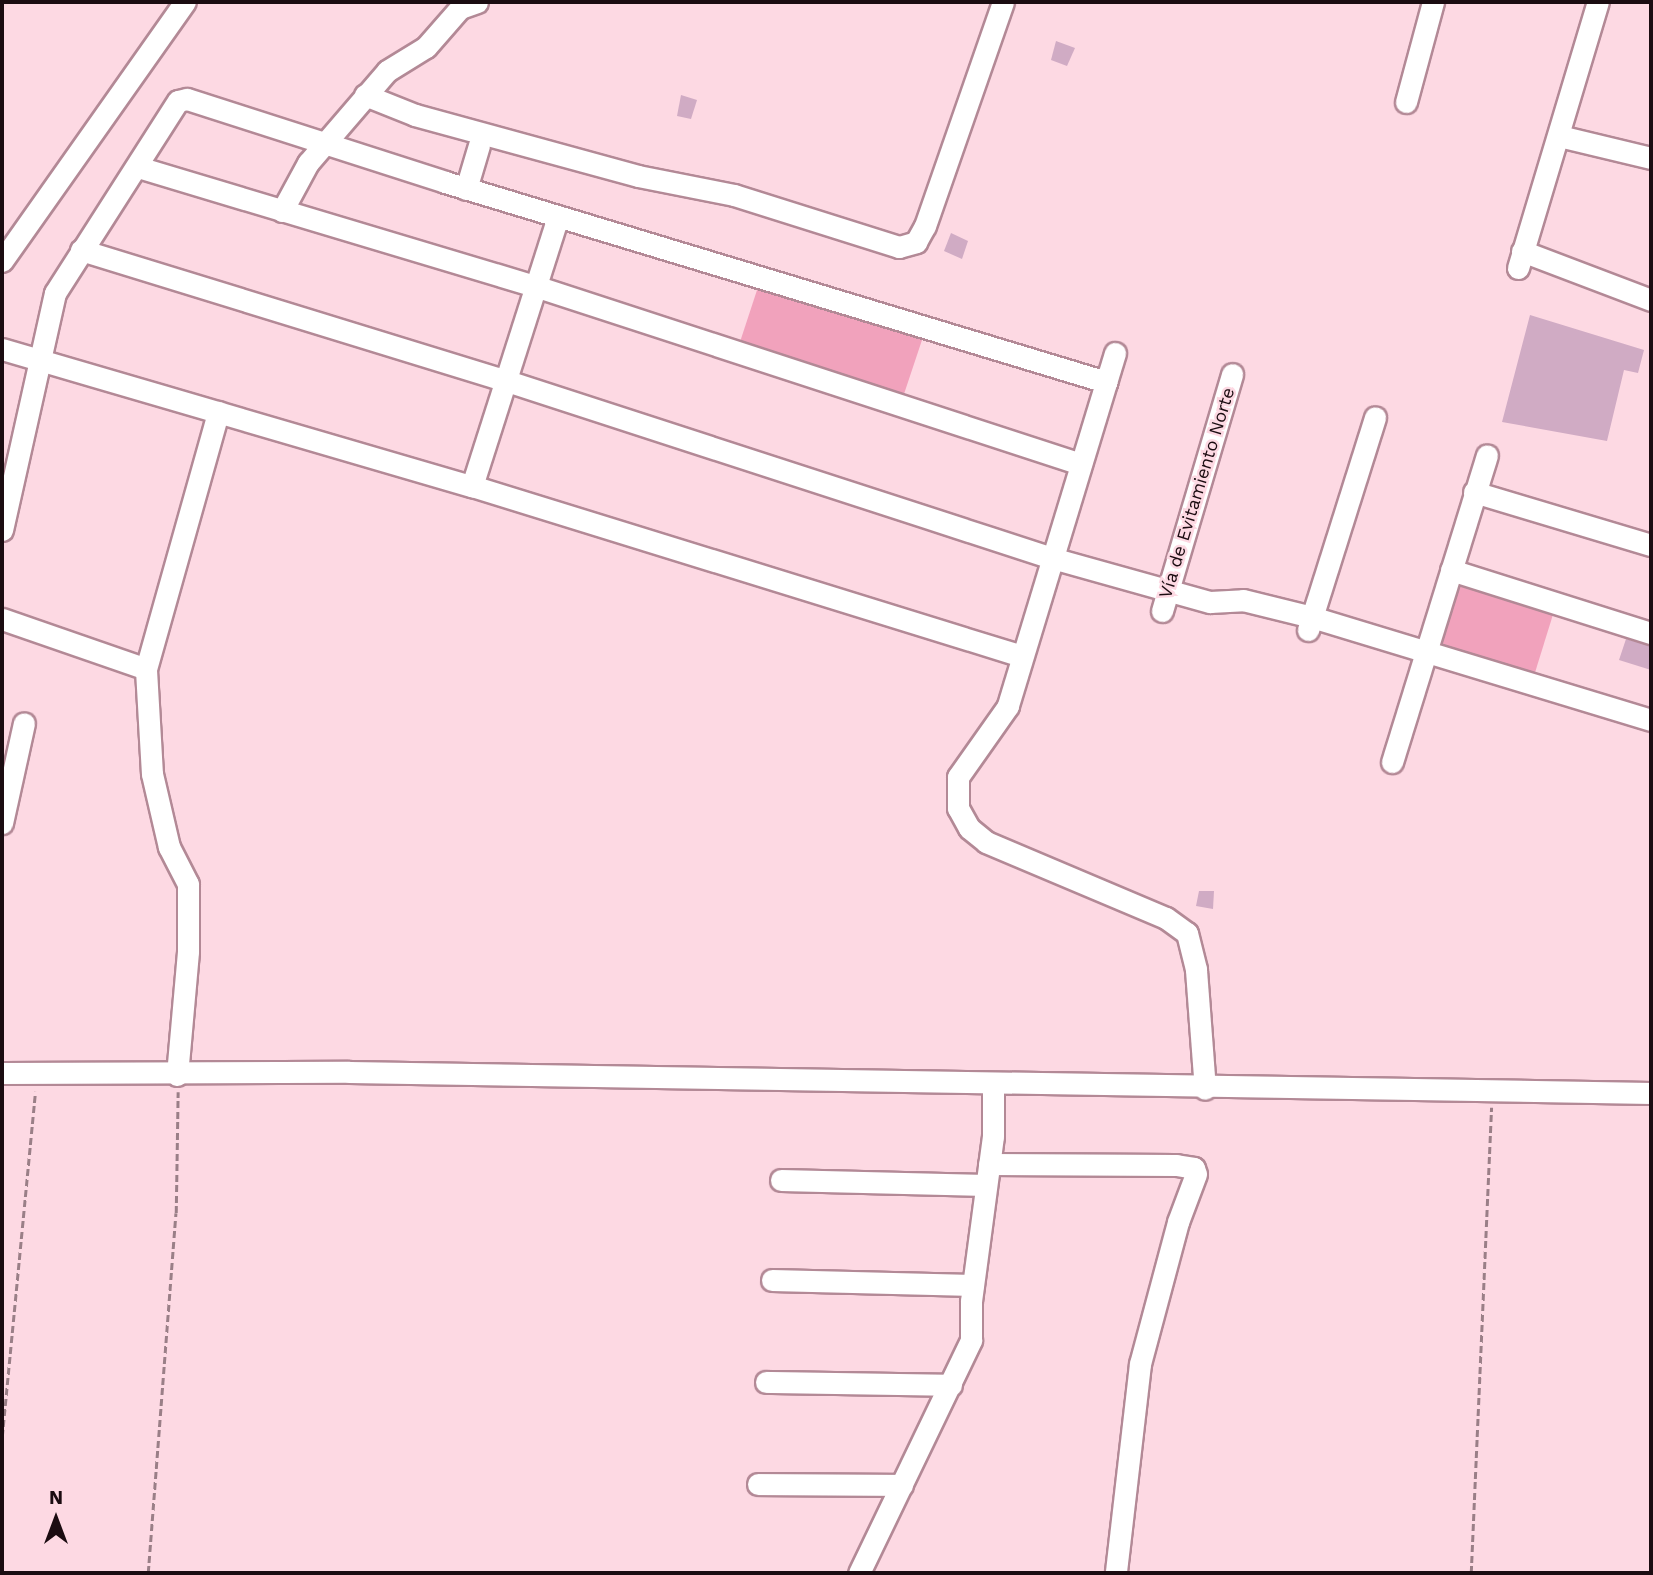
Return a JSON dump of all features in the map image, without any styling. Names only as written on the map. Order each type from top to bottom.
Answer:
[{"type":"street","points":[[2,261],[185,2]]},
{"type":"street","points":[[282,211],[290,189],[387,71],[426,47],[460,8],[477,2]]},
{"type":"street","points":[[365,95],[415,115],[638,176],[734,195],[899,247],[916,242],[925,226],[1003,2]]},
{"type":"street","points":[[1406,102],[1433,2]]},
{"type":"street","points":[[1598,2],[1520,259],[1651,300]]},
{"type":"street","points":[[2,530],[55,293],[178,102],[187,99],[466,189],[1106,382]]},
{"type":"street","points":[[1559,136],[1651,158]]},
{"type":"street","points":[[466,189],[479,145]]},
{"type":"street","points":[[138,167],[535,286],[1081,464]]},
{"type":"street","points":[[472,486],[503,380],[558,216]]},
{"type":"street","points":[[81,250],[503,380],[1052,558],[1210,602],[1243,600],[1310,624],[1427,652],[1651,720]]},
{"type":"street","points":[[2,349],[472,486],[1022,656]]},
{"type":"street","points":[[1115,354],[1008,706],[958,777],[958,808],[969,828],[986,842],[1166,918],[1186,933],[1196,970],[1205,1089]]},
{"type":"street","name":"Vía de Evitamiento Norte","points":[[1162,611],[1232,374]]},
{"type":"street","points":[[177,1075],[188,951],[188,884],[169,847],[152,774],[146,669],[218,412]]},
{"type":"street","points":[[1310,624],[1375,417]]},
{"type":"street","points":[[1392,762],[1487,455]]},
{"type":"street","points":[[1474,492],[1651,545]]},
{"type":"street","points":[[1451,570],[1651,632]]},
{"type":"street","points":[[2,619],[146,669]]},
{"type":"street","points":[[2,823],[24,723]]},
{"type":"street","points":[[2,1073],[177,1075],[349,1072],[1492,1094],[1651,1093]]},
{"type":"street","points":[[859,1573],[971,1340],[973,1285],[988,1174],[993,1085]]},
{"type":"street","points":[[781,1180],[1176,1166],[1194,1168],[1196,1174],[1146,1338],[1116,1573]]},
{"type":"street","points":[[772,1280],[973,1285]]},
{"type":"street","points":[[766,1382],[951,1385]]},
{"type":"street","points":[[758,1484],[902,1485]]},
{"type":"path","points":[[148,1573],[176,1213],[177,1075]]},
{"type":"path","points":[[1471,1573],[1492,1094]]},
{"type":"path","points":[[2,1437],[33,1113]]},
{"type":"shaded area","points":[[759,284],[924,334],[902,400],[738,348]]},
{"type":"shaded area","points":[[1456,579],[1555,608],[1533,679],[1434,649]]},
{"type":"building","points":[[1056,41],[1075,48],[1067,66],[1051,60]]},
{"type":"building","points":[[681,95],[697,100],[691,119],[677,116]]},
{"type":"building","points":[[951,233],[968,241],[962,259],[944,251]]},
{"type":"building","points":[[1530,315],[1644,350],[1638,373],[1624,370],[1607,441],[1502,422]]},
{"type":"building","points":[[1626,639],[1651,646],[1651,670],[1619,660]]},
{"type":"building","points":[[1199,891],[1214,891],[1213,909],[1196,906]]}]
